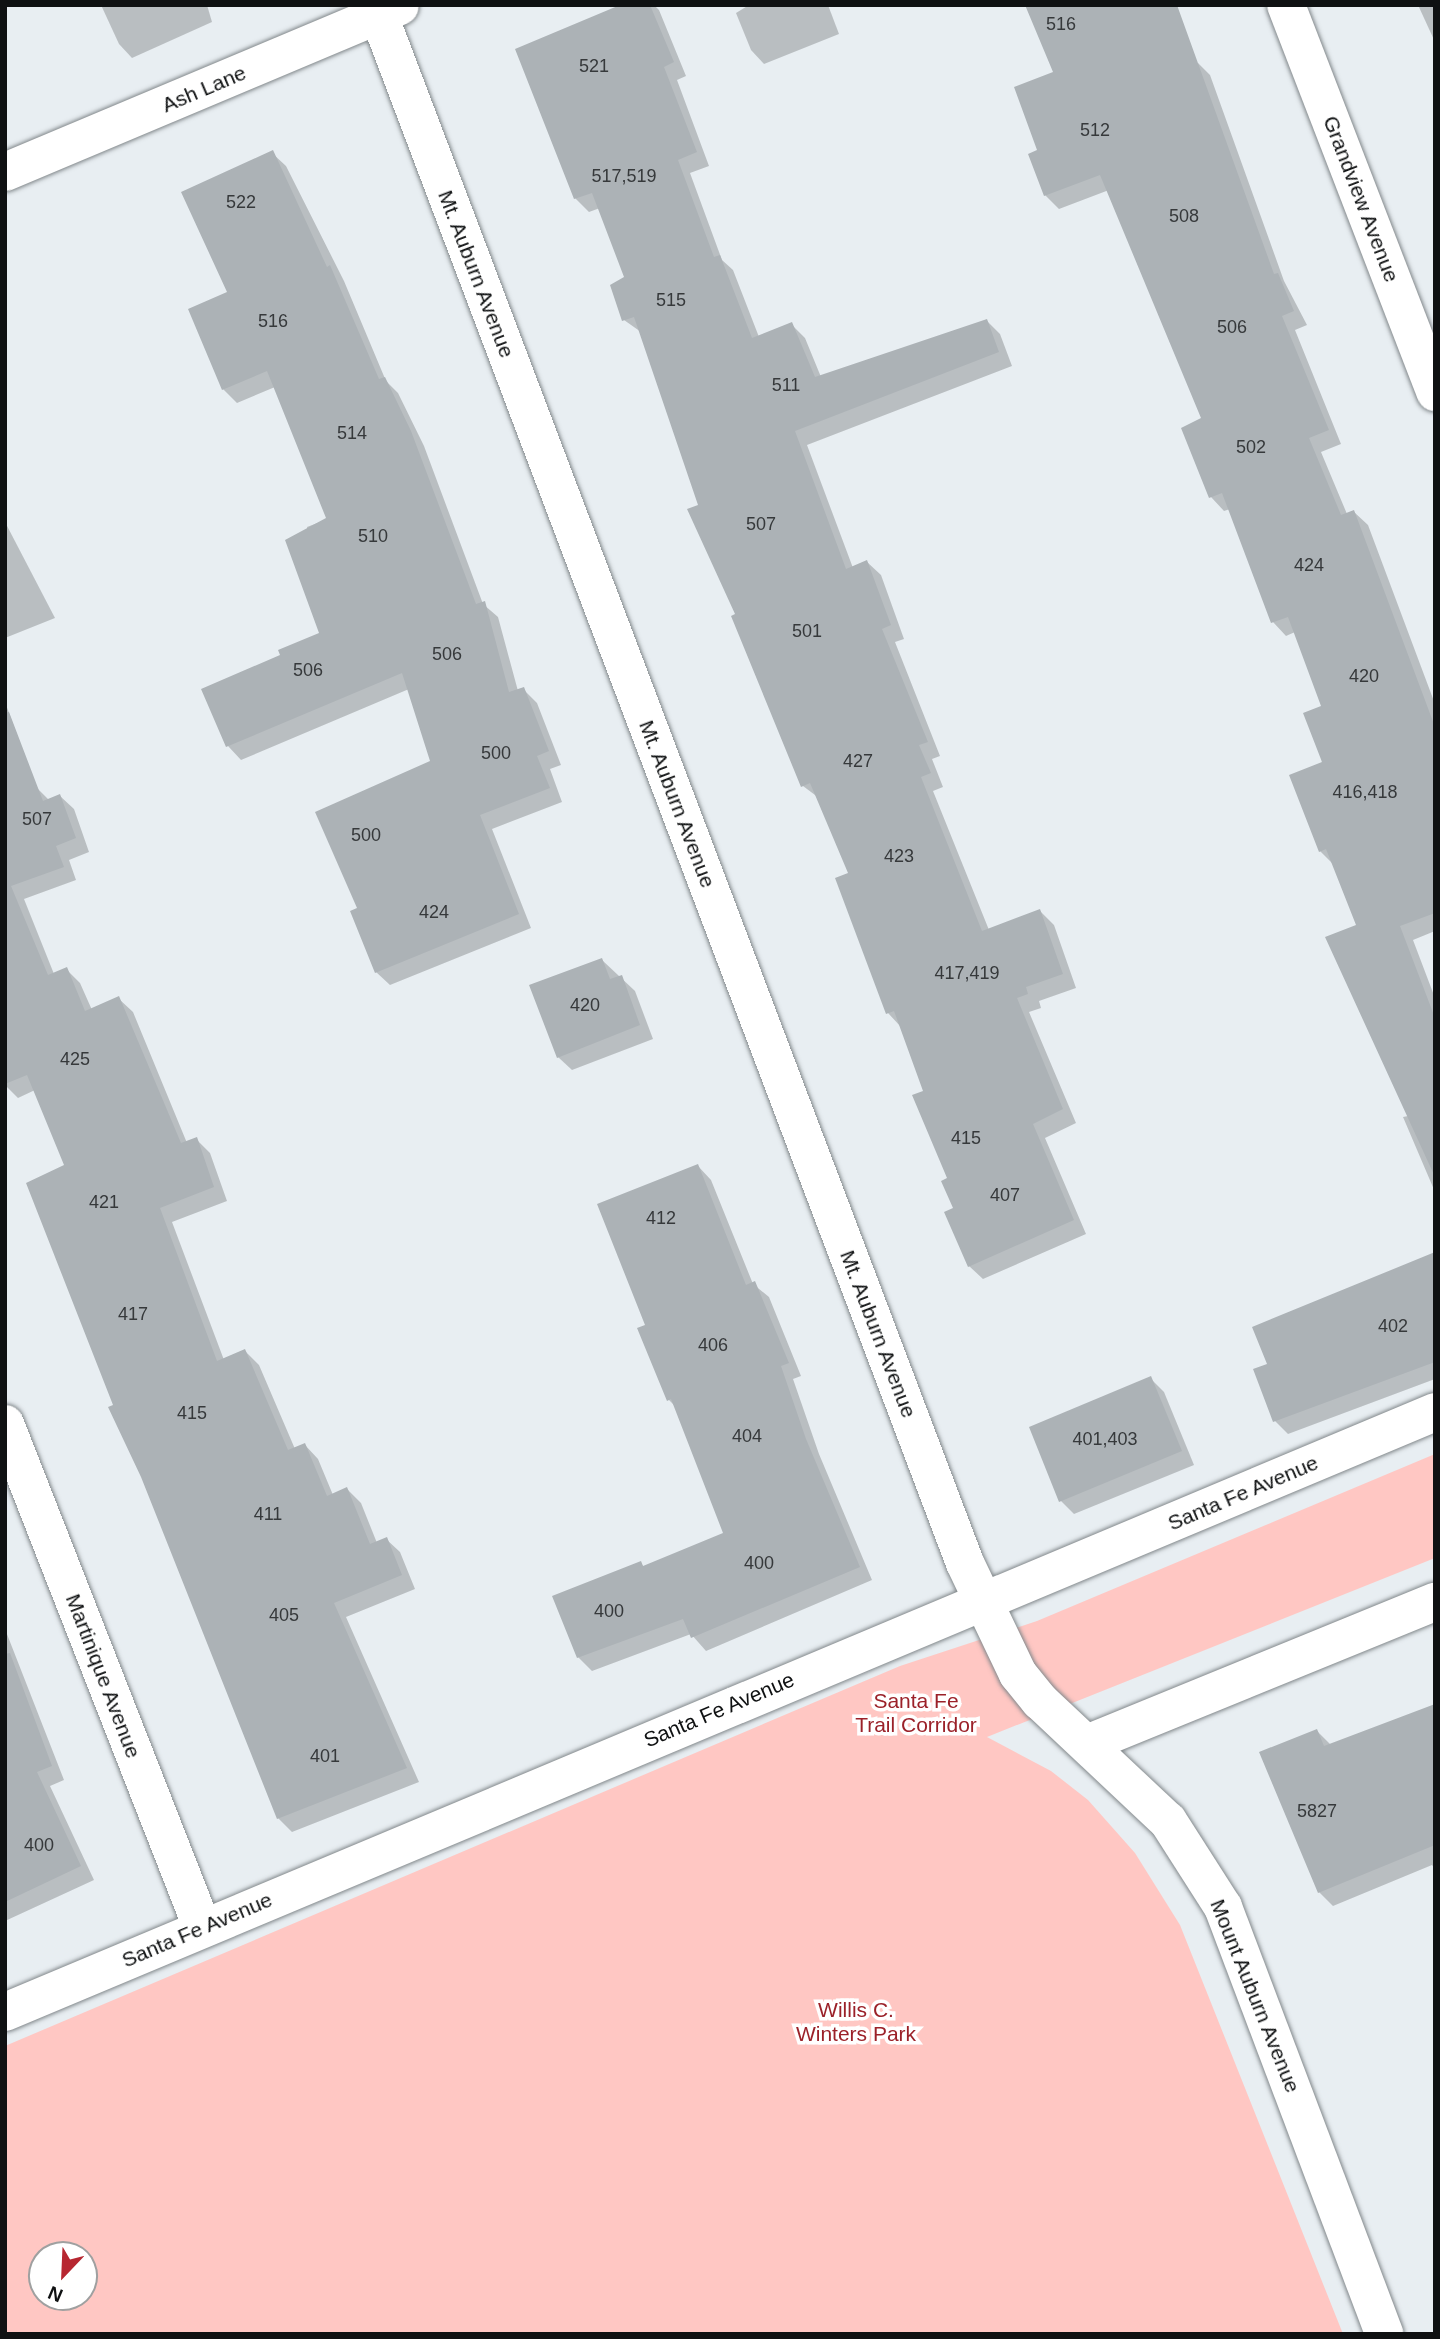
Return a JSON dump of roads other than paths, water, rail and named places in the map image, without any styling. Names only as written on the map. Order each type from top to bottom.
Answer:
[{"type":"street","name":"Grandview Avenue","points":[[1286,5],[1435,392]]},
{"type":"street","name":"Ash Lane","points":[[5,172],[385,9]]},
{"type":"street","name":"Mt. Auburn Avenue","points":[[385,9],[982,1602]]},
{"type":"street","name":"Santa Fe Avenue","points":[[5,2012],[202,1927],[1435,1412]]},
{"type":"street","name":"Martinique Avenue","points":[[5,1423],[202,1927]]},
{"type":"street","name":"Mount Auburn Avenue","points":[[982,1602],[1018,1674],[1040,1701],[1089,1743],[1168,1821],[1223,1907],[1384,2334]]},
{"type":"street","points":[[1089,1743],[1435,1602]]},
{"type":"park label","name":"Santa Fe Trail Corridor","points":[[916,1713]]},
{"type":"park label","name":"Willis C. Winters Park","points":[[856,2022]]}]
